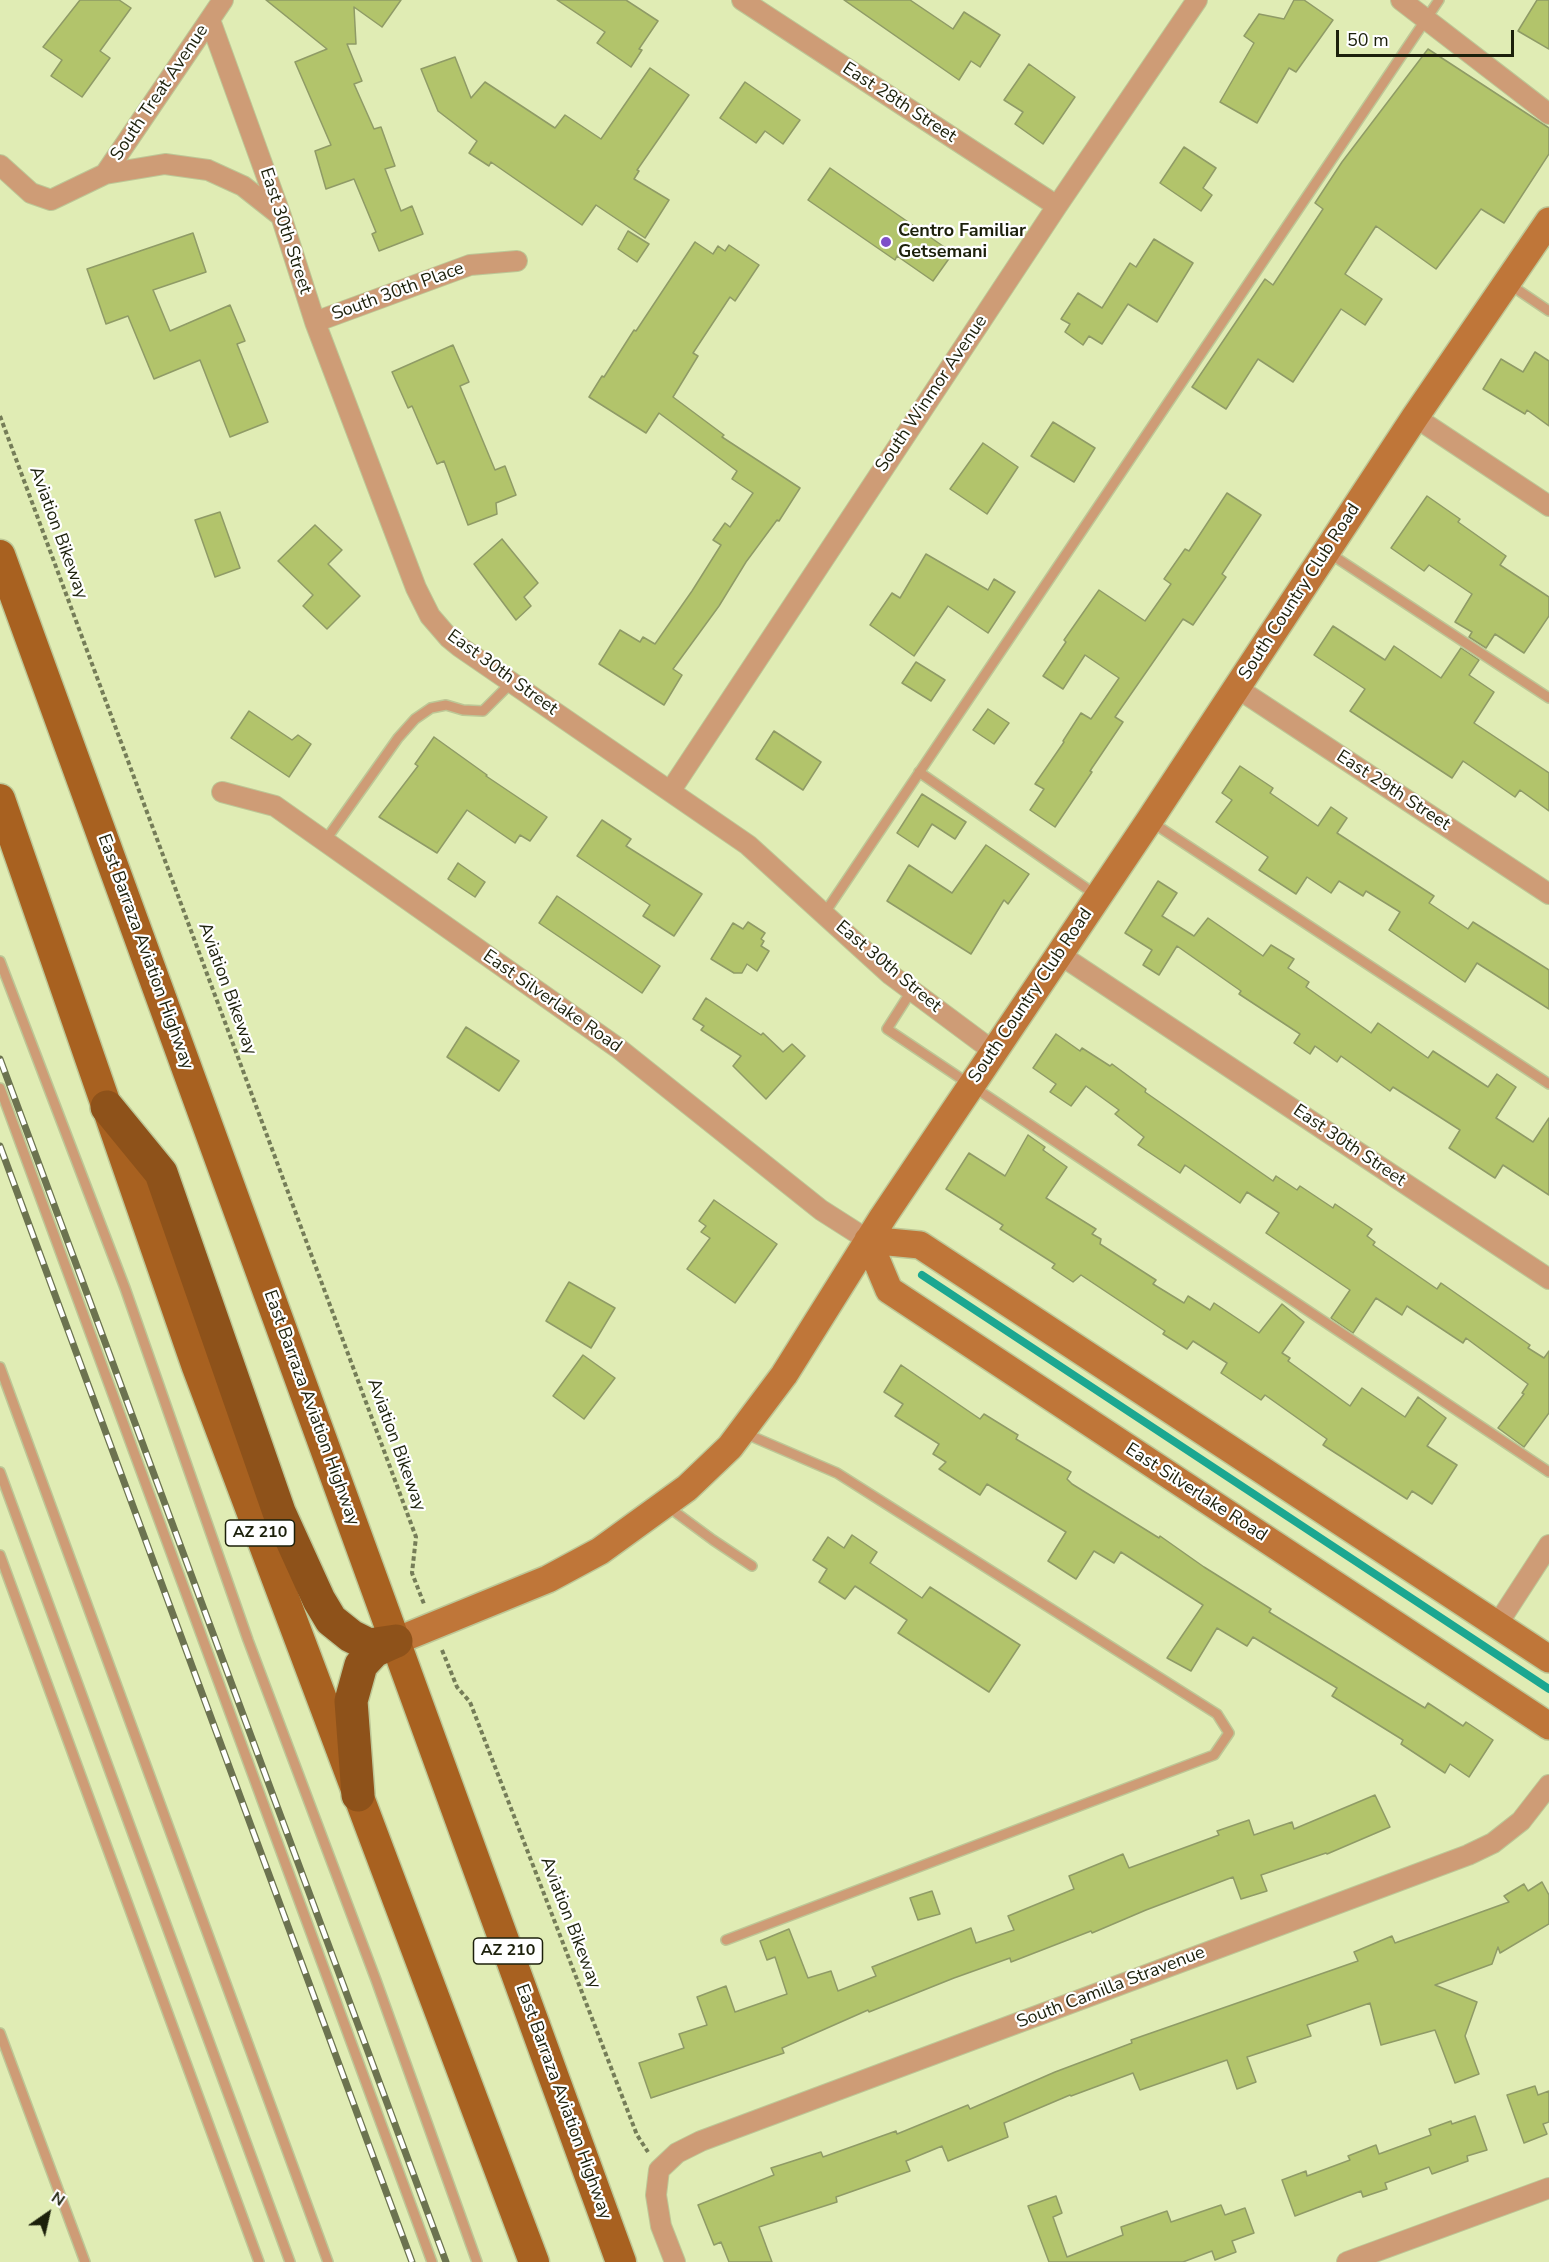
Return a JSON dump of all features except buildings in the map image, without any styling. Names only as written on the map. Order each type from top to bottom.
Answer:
[{"type":"highway","points":[[107,1107],[161,1173],[279,1512],[319,1600],[331,1620],[351,1636],[369,1644],[396,1641]]},
{"type":"highway","points":[[358,1795],[351,1701],[361,1665],[374,1651],[396,1641]]},
{"type":"main road","name":"South Country Club Road","points":[[396,1641],[548,1580],[600,1551],[687,1488],[730,1447],[784,1375],[882,1217],[1149,821],[1415,417],[1549,221]]},
{"type":"main road","name":"East Barraza Aviation Highway","points":[[0,555],[621,2262]]},
{"type":"main road","name":"AZ 210","points":[[0,799],[197,1367],[534,2262]]},
{"type":"main road","name":"East Silverlake Road","points":[[1549,1659],[920,1245],[868,1240],[889,1290],[1549,1726]]},
{"type":"street","name":"South Treat Avenue","points":[[0,165],[31,193],[51,200],[105,174],[223,0]]},
{"type":"street","name":"East 28th Street","points":[[742,0],[1057,207]]},
{"type":"street","name":"South Winmor Avenue","points":[[671,790],[1057,207],[1197,0]]},
{"type":"street","points":[[1401,0],[1549,114]]},
{"type":"street","name":"East 30th Street","points":[[210,20],[281,216],[315,322],[416,588],[430,616],[449,638],[748,844],[891,975],[993,1051]]},
{"type":"street","points":[[105,174],[165,164],[208,170],[243,186],[281,216]]},
{"type":"street","name":"South 30th Place","points":[[315,322],[470,265],[518,261]]},
{"type":"street","points":[[1415,417],[1549,506]]},
{"type":"street","name":"East 29th Street","points":[[1237,688],[1549,894]]},
{"type":"street","name":"East Silverlake Road","points":[[222,792],[275,806],[618,1048],[821,1210],[868,1240]]},
{"type":"street","name":"East 30th Street","points":[[1059,954],[1549,1279]]},
{"type":"street","points":[[1497,1625],[1549,1545]]},
{"type":"street","name":"South Camilla Stravenue","points":[[659,2170],[677,2153],[701,2142],[1468,1855],[1493,1843],[1521,1821],[1549,1785]]},
{"type":"street","points":[[659,2170],[656,2195],[661,2226],[675,2262]]},
{"type":"street","points":[[1347,2262],[1549,2188]]},
{"type":"lane","points":[[824,914],[1439,0]]},
{"type":"lane","points":[[1507,283],[1549,311]]},
{"type":"lane","points":[[1327,551],[1549,698]]},
{"type":"lane","points":[[325,841],[398,738],[415,719],[431,708],[446,705],[463,710],[483,711],[512,682]]},
{"type":"lane","points":[[919,772],[1098,896]]},
{"type":"lane","points":[[1149,821],[1549,1084]]},
{"type":"lane","points":[[0,961],[125,1288],[249,1640],[376,1980],[477,2262]]},
{"type":"lane","points":[[912,990],[887,1029],[1549,1472]]},
{"type":"lane","points":[[0,1088],[432,2262]]},
{"type":"lane","points":[[0,1367],[328,2262]]},
{"type":"lane","points":[[726,1941],[1214,1755],[1229,1733],[1217,1714],[837,1473],[742,1432]]},
{"type":"lane","points":[[0,1472],[290,2262]]},
{"type":"lane","points":[[665,1505],[752,1566]]},
{"type":"lane","points":[[0,1555],[259,2262]]},
{"type":"lane","points":[[0,2033],[86,2262]]},
{"type":"path","name":"Aviation Bikeway","points":[[0,416],[416,1537],[412,1574]]},
{"type":"path","name":"Aviation Bikeway","points":[[457,1687],[470,1702],[637,2135],[659,2170]]},
{"type":"waterway","points":[[922,1275],[1549,1689]]},
{"type":"railway","points":[[0,1059],[446,2262]]},
{"type":"railway","points":[[0,1146],[412,2262]]},
{"type":"place","name":"Centro Familiar Getsemani","points":[[886,242]]}]
